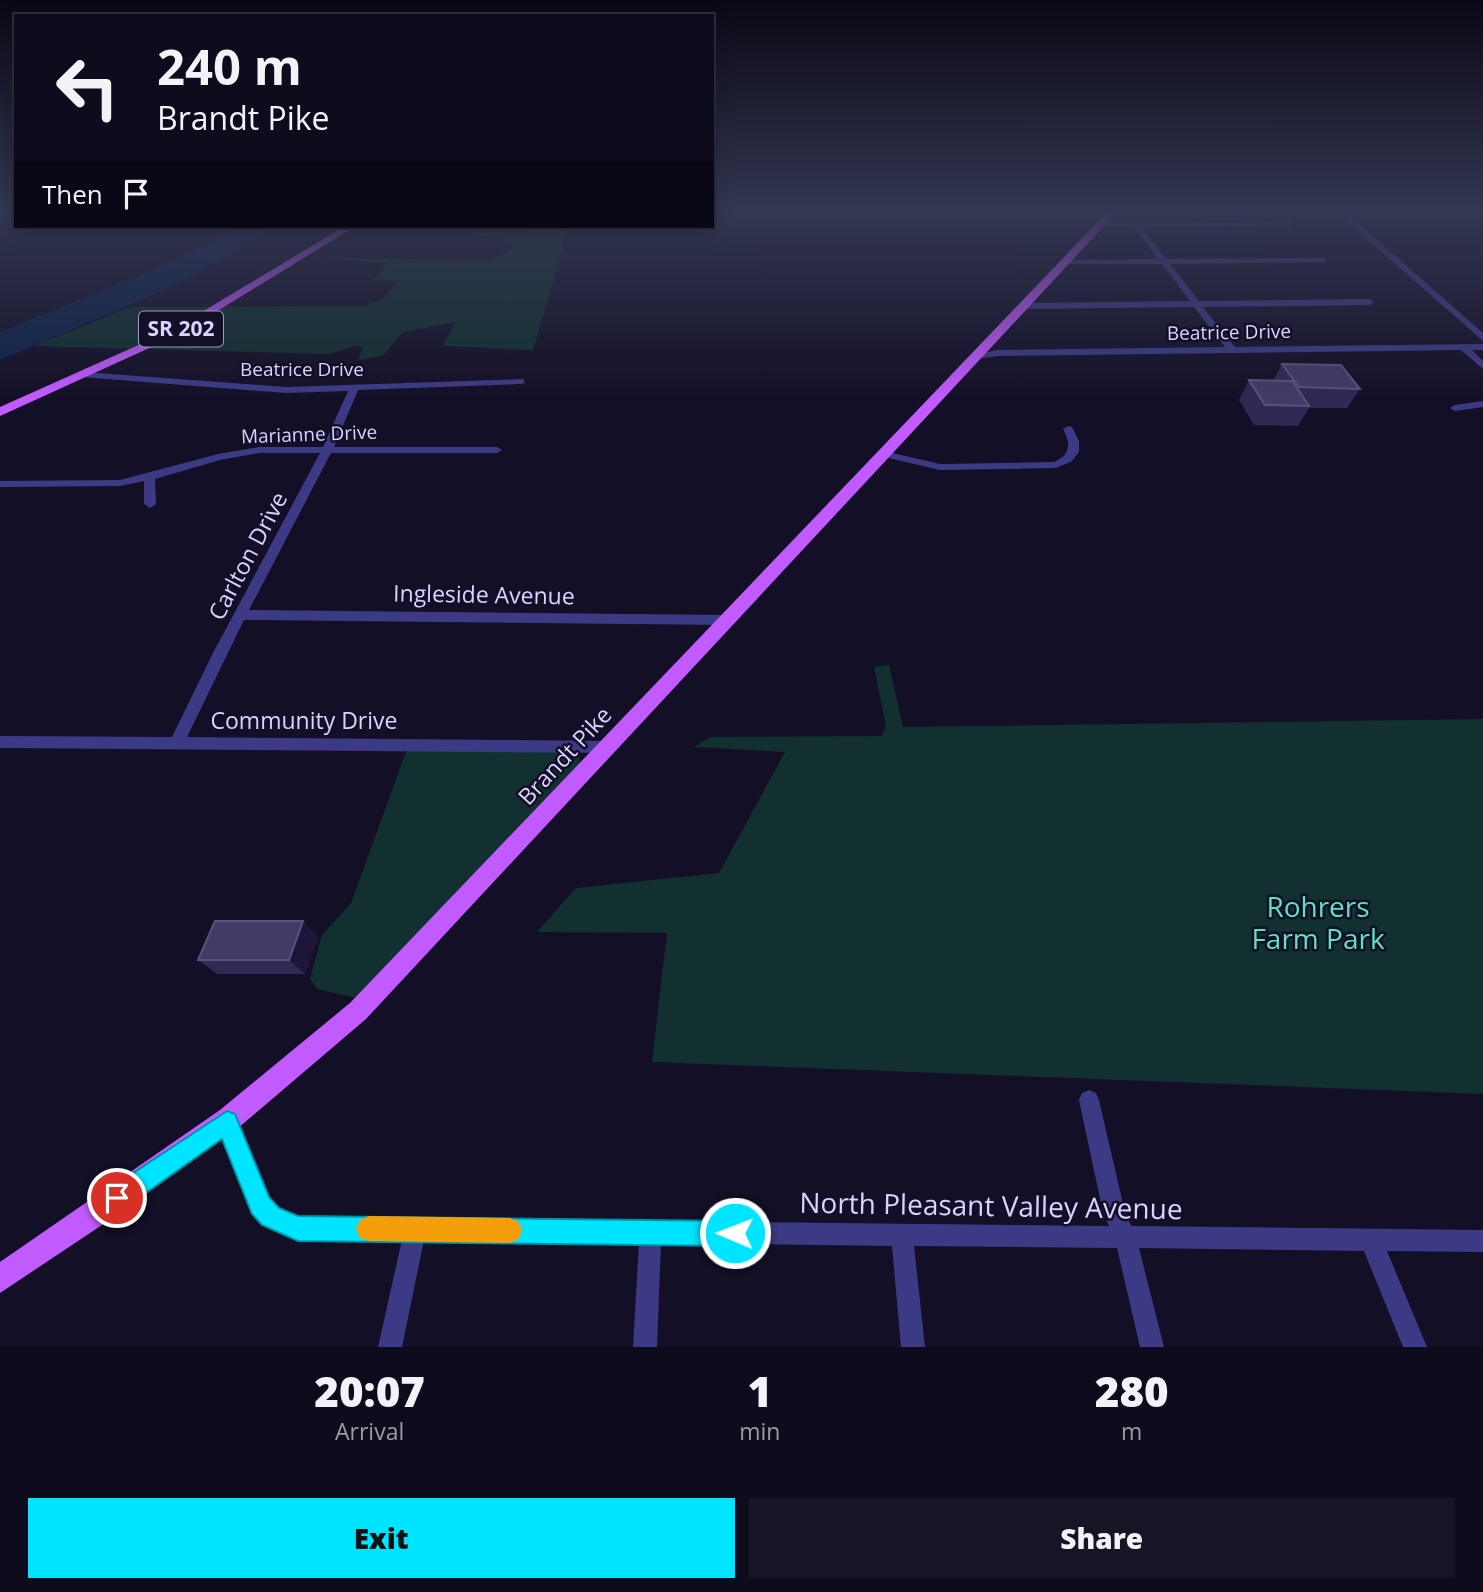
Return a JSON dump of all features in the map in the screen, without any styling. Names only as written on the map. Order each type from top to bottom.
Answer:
[{"type":"main road","name":"SR 202","points":[[0,412],[192,323],[274,273]]},
{"type":"main road","name":"Brandt Pike","points":[[0,1279],[227,1122],[292,1072],[358,1011],[1055,273]]},
{"type":"street","points":[[1173,273],[1232,350]]},
{"type":"street","points":[[1409,273],[1483,338]]},
{"type":"street","points":[[1024,306],[1370,302]]},
{"type":"street","name":"Beatrice Drive","points":[[976,356],[997,353],[1483,346]]},
{"type":"street","points":[[1462,347],[1483,366]]},
{"type":"street","name":"Beatrice Drive","points":[[84,375],[265,389],[521,381]]},
{"type":"street","name":"Carlton Drive","points":[[177,743],[240,615],[328,449],[354,388]]},
{"type":"street","points":[[1455,408],[1483,404]]},
{"type":"street","points":[[884,454],[940,467],[1055,464],[1073,456],[1074,441],[1068,429]]},
{"type":"street","name":"Marianne Drive","points":[[0,484],[101,484],[149,477],[232,453],[328,449],[497,450]]},
{"type":"street","points":[[149,477],[150,504]]},
{"type":"street","name":"Ingleside Avenue","points":[[240,615],[727,620]]},
{"type":"street","name":"Community Drive","points":[[0,742],[607,747]]},
{"type":"street","points":[[1089,1100],[1113,1208],[1125,1237],[1152,1347]]},
{"type":"street","name":"North Pleasant Valley Avenue","points":[[227,1122],[261,1206],[277,1220],[298,1228],[1483,1241]]},
{"type":"street","points":[[390,1347],[415,1229]]},
{"type":"street","points":[[645,1347],[651,1232]]},
{"type":"street","points":[[902,1235],[913,1347]]},
{"type":"street","points":[[1371,1240],[1415,1347]]},
{"type":"green space","points":[[379,273],[555,273],[533,350],[443,346],[455,322],[403,332],[382,356],[358,360],[363,348],[357,345],[329,354],[34,346],[130,307],[367,306],[384,298],[398,281],[372,280]]},
{"type":"green space","name":"Rohrers Farm Park","points":[[889,665],[903,727],[1483,719],[1483,1094],[652,1062],[667,933],[537,932],[576,888],[719,873],[785,752],[694,747],[711,737],[881,736],[886,727],[874,667]]},
{"type":"green space","points":[[407,749],[556,750],[577,755],[581,767],[360,999],[317,989],[310,979],[322,935],[351,903]]},
{"type":"water","points":[[145,273],[199,273],[0,360],[0,332]]},
{"type":"building","points":[[1282,364],[1341,365],[1360,389],[1299,387]]},
{"type":"building","points":[[1249,380],[1292,381],[1309,406],[1265,405]]},
{"type":"building","points":[[215,921],[303,921],[289,960],[198,960]]},
{"type":"slow traffic","points":[[369,1229],[510,1230]]},
{"type":"route","points":[[117,1198],[227,1122],[261,1206],[271,1217],[298,1228],[735,1233]]}]
